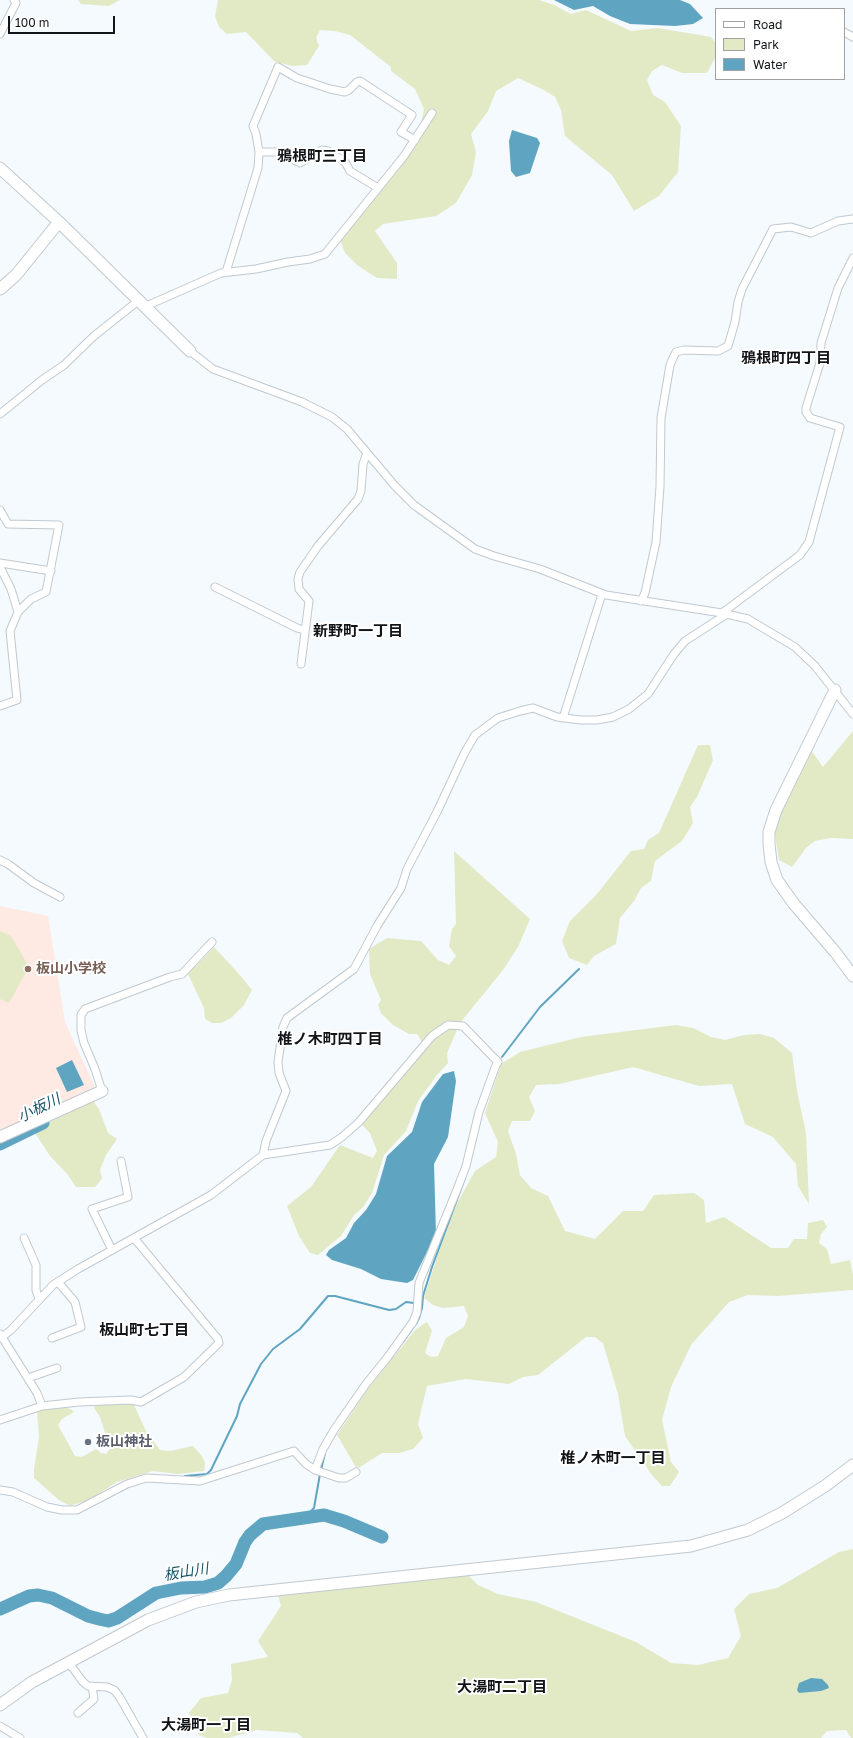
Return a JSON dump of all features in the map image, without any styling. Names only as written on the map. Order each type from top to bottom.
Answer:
[{"type":"street","points":[[0,34],[16,3],[14,0]]},
{"type":"street","points":[[226,272],[258,168],[259,152],[253,126],[278,67],[297,78],[330,89],[345,92],[360,81],[412,115],[401,132],[415,140]]},
{"type":"street","points":[[0,414],[42,380],[64,365],[94,336],[141,304],[226,272],[256,269],[310,259],[325,254],[404,156],[432,113]]},
{"type":"street","points":[[259,152],[279,152],[300,162],[322,150],[345,162],[350,171],[378,188]]},
{"type":"street","points":[[0,168],[59,222],[190,351],[213,369],[302,402],[324,412],[346,429],[414,505],[471,547],[494,556],[540,569],[602,594],[724,613],[748,619],[795,647],[815,666],[853,714]]},
{"type":"street","points":[[641,600],[645,593],[656,542],[660,487],[661,418],[670,365],[676,352],[684,350],[718,351],[728,346],[742,289],[773,229],[791,227],[811,233],[838,221],[853,219]]},
{"type":"street","points":[[0,290],[16,275],[59,222]]},
{"type":"street","points":[[263,1155],[266,1141],[286,1091],[279,1073],[278,1062],[283,1027],[287,1018],[354,969],[401,888],[407,869],[437,812],[464,754],[475,735],[498,718],[520,710],[533,708],[563,718],[597,720],[613,717],[629,709],[648,694],[674,654],[685,641],[800,556],[809,542],[833,448],[840,427],[810,418],[806,412],[806,408],[820,363],[822,343],[838,288],[853,258]]},
{"type":"street","points":[[301,664],[304,630],[309,601],[299,589],[298,584],[300,572],[318,546],[358,499],[361,491],[363,464],[367,453]]},
{"type":"street","points":[[0,510],[8,524],[59,525],[46,592],[30,599],[18,612],[10,631],[17,700],[0,706]]},
{"type":"street","points":[[0,563],[51,571]]},
{"type":"street","points":[[0,567],[11,589],[18,612]]},
{"type":"street","points":[[215,587],[290,625],[304,630]]},
{"type":"street","points":[[563,718],[602,594]]},
{"type":"street","points":[[835,690],[776,810],[769,832],[769,844],[771,862],[777,880],[794,904],[836,953],[853,976]]},
{"type":"street","points":[[0,860],[34,883],[60,897]]},
{"type":"street","points":[[0,1138],[102,1090],[84,1042],[81,1015],[85,1009],[182,974],[212,942]]},
{"type":"street","points":[[42,1406],[37,1393],[28,1378],[2,1340],[46,1291],[58,1282],[112,1250],[211,1195],[263,1155],[330,1145],[359,1122],[432,1036],[448,1025],[463,1026],[498,1062],[479,1112],[466,1166],[419,1283],[417,1312],[413,1322],[366,1384],[334,1430],[323,1449],[315,1470]]},
{"type":"street","points":[[112,1250],[92,1209],[128,1197],[121,1161]]},
{"type":"street","points":[[24,1238],[36,1265],[36,1290],[39,1300]]},
{"type":"street","points":[[0,1420],[42,1406],[79,1402],[131,1400],[141,1402],[184,1376],[219,1342],[134,1238]]},
{"type":"street","points":[[52,1338],[81,1327],[75,1302],[58,1282]]},
{"type":"street","points":[[28,1378],[57,1368]]},
{"type":"street","points":[[0,1490],[13,1492],[47,1507],[62,1510],[77,1510],[128,1484],[146,1478],[200,1481],[294,1451],[306,1464],[315,1470],[339,1478],[346,1478],[356,1472]]},
{"type":"street","points":[[0,1705],[32,1682],[148,1620],[196,1602],[229,1595],[691,1546],[748,1530],[782,1513],[825,1486],[853,1465]]},
{"type":"street","points":[[69,1663],[83,1682],[88,1686],[107,1687],[114,1690],[143,1738]]},
{"type":"street","points":[[78,1713],[94,1699],[92,1686]]},
{"type":"street","points":[[0,1726],[20,1738]]},
{"type":"shaded area","name":"板山小学校","points":[[0,906],[48,916],[65,1022],[95,1087],[0,1133]]},
{"type":"green space","points":[[78,0],[120,0],[109,6],[81,4]]},
{"type":"green space","points":[[218,0],[539,0],[554,5],[571,14],[586,10],[631,31],[658,28],[711,37],[715,43],[715,58],[707,73],[682,73],[662,65],[652,71],[647,80],[653,95],[665,102],[681,126],[678,172],[659,196],[634,211],[612,175],[565,136],[561,110],[555,97],[544,90],[518,78],[496,91],[488,111],[471,134],[476,152],[472,175],[456,203],[436,216],[383,224],[375,231],[397,263],[397,279],[377,278],[357,265],[345,253],[340,240],[416,146],[424,109],[415,89],[391,71],[391,67],[350,35],[335,31],[320,30],[316,38],[319,46],[307,65],[293,66],[275,62],[246,32],[227,34],[219,27],[215,16]]},
{"type":"green space","points":[[853,731],[853,839],[831,838],[815,841],[806,848],[792,867],[779,860],[775,835],[777,821],[811,750],[823,767]]},
{"type":"green space","points":[[698,745],[710,745],[713,760],[697,797],[690,807],[693,823],[682,841],[655,861],[651,881],[641,888],[634,901],[620,918],[616,944],[594,956],[587,965],[569,958],[562,941],[570,921],[597,894],[631,851],[644,849],[648,840],[659,833]]},
{"type":"green space","points":[[454,851],[530,919],[518,947],[503,970],[460,1023],[447,1053],[448,1063],[418,1101],[406,1131],[384,1155],[372,1193],[363,1207],[354,1215],[341,1236],[318,1255],[310,1253],[299,1236],[287,1206],[311,1187],[340,1145],[373,1158],[377,1151],[370,1133],[362,1125],[421,1053],[421,1040],[417,1034],[409,1034],[393,1025],[381,1013],[378,1005],[381,1000],[370,974],[369,949],[387,938],[421,941],[438,960],[449,965],[456,956],[449,946],[452,929],[456,924]]},
{"type":"green space","points":[[0,931],[11,936],[29,967],[9,1003],[0,999]]},
{"type":"green space","points":[[214,947],[252,990],[244,1005],[231,1018],[221,1023],[212,1023],[205,1019],[204,1008],[188,974]]},
{"type":"green space","points":[[676,1025],[693,1028],[711,1037],[725,1040],[744,1035],[760,1034],[774,1038],[792,1053],[797,1091],[806,1133],[809,1204],[798,1186],[796,1164],[773,1137],[745,1124],[732,1084],[699,1086],[633,1067],[559,1084],[536,1085],[529,1097],[535,1111],[530,1121],[512,1121],[508,1131],[516,1154],[520,1175],[531,1188],[548,1196],[565,1231],[595,1239],[623,1211],[643,1211],[654,1195],[694,1193],[704,1200],[706,1223],[724,1217],[771,1248],[788,1248],[794,1239],[807,1239],[808,1223],[823,1220],[827,1227],[821,1234],[819,1243],[827,1249],[831,1264],[850,1260],[853,1275],[853,1290],[778,1296],[748,1295],[729,1302],[691,1345],[671,1387],[662,1420],[671,1462],[679,1472],[670,1486],[662,1486],[652,1475],[625,1436],[618,1394],[603,1343],[595,1337],[586,1337],[538,1375],[523,1377],[509,1384],[466,1379],[427,1386],[418,1424],[423,1438],[413,1449],[399,1453],[382,1453],[357,1469],[337,1435],[370,1386],[416,1329],[427,1322],[432,1331],[425,1353],[431,1357],[438,1356],[446,1338],[464,1327],[468,1316],[464,1306],[443,1308],[433,1305],[424,1298],[456,1205],[475,1171],[496,1157],[498,1142],[485,1113],[501,1064],[520,1052],[581,1037]]},
{"type":"green space","points":[[93,1101],[99,1109],[108,1133],[117,1139],[106,1155],[100,1170],[102,1179],[95,1187],[76,1187],[68,1175],[50,1156],[33,1130]]},
{"type":"green space","points":[[129,1403],[134,1405],[146,1431],[160,1450],[170,1451],[193,1446],[202,1456],[205,1463],[204,1471],[178,1474],[153,1471],[117,1482],[89,1500],[70,1506],[59,1500],[34,1478],[39,1437],[37,1411],[66,1407],[74,1412],[62,1419],[58,1425],[75,1456],[82,1457],[96,1449],[101,1453],[106,1454],[110,1449],[100,1417],[94,1408],[96,1404]]},
{"type":"green space","points":[[853,1549],[853,1738],[851,1738],[846,1730],[827,1731],[821,1738],[303,1738],[297,1733],[257,1730],[228,1738],[207,1738],[199,1735],[189,1713],[201,1698],[228,1693],[232,1680],[231,1664],[268,1657],[258,1641],[281,1606],[278,1595],[468,1575],[478,1585],[498,1594],[536,1602],[636,1642],[671,1663],[698,1665],[728,1658],[741,1636],[734,1609],[749,1594],[777,1588],[839,1552]]},
{"type":"water","points":[[554,0],[680,0],[690,4],[703,18],[693,24],[675,26],[630,24],[610,16],[593,6],[574,10]]},
{"type":"water","points":[[512,130],[537,138],[540,143],[530,173],[516,177],[511,171],[509,141]]},
{"type":"water","points":[[72,1060],[84,1085],[67,1092],[56,1068]]},
{"type":"water","points":[[454,1071],[456,1081],[448,1137],[434,1164],[436,1234],[413,1280],[407,1283],[381,1279],[361,1269],[332,1260],[326,1255],[329,1250],[346,1238],[354,1223],[366,1210],[376,1194],[387,1156],[412,1132],[422,1102],[443,1074]]},
{"type":"water","points":[[811,1678],[822,1679],[829,1688],[821,1691],[799,1693],[797,1690],[799,1683]]},
{"type":"waterway","points":[[502,1057],[540,1007],[579,969]]},
{"type":"waterway","name":"小板川","points":[[0,1144],[43,1123]]},
{"type":"waterway","points":[[416,1324],[422,1308],[423,1296],[432,1267],[465,1178]]},
{"type":"waterway","points":[[185,1476],[207,1474],[211,1470],[237,1416],[240,1404],[261,1364],[273,1349],[300,1329],[328,1296],[335,1296],[389,1310],[396,1309],[406,1302],[414,1303]]},
{"type":"waterway","points":[[403,1342],[413,1328]]},
{"type":"waterway","points":[[321,1470],[325,1453]]},
{"type":"waterway","points":[[291,1520],[306,1516],[314,1508],[320,1474]]},
{"type":"waterway","name":"板山川","points":[[0,1609],[29,1596],[38,1595],[52,1598],[88,1616],[108,1621],[117,1618],[156,1593],[181,1588],[205,1587],[218,1583],[236,1564],[245,1542],[250,1535],[263,1524],[324,1515],[344,1521],[382,1537]]},
{"type":"place","name":"板山小学校","points":[[28,969]]},
{"type":"place","name":"板山神社","points":[[88,1442]]},
{"type":"district","name":"鴉根町三丁目","points":[[322,156]]},
{"type":"district","name":"鴉根町四丁目","points":[[786,358]]},
{"type":"district","name":"新野町一丁目","points":[[358,631]]},
{"type":"district","name":"椎ノ木町四丁目","points":[[330,1039]]},
{"type":"district","name":"板山町七丁目","points":[[144,1330]]},
{"type":"district","name":"椎ノ木町一丁目","points":[[613,1458]]},
{"type":"district","name":"大湯町二丁目","points":[[502,1687]]},
{"type":"district","name":"大湯町一丁目","points":[[206,1725]]}]
